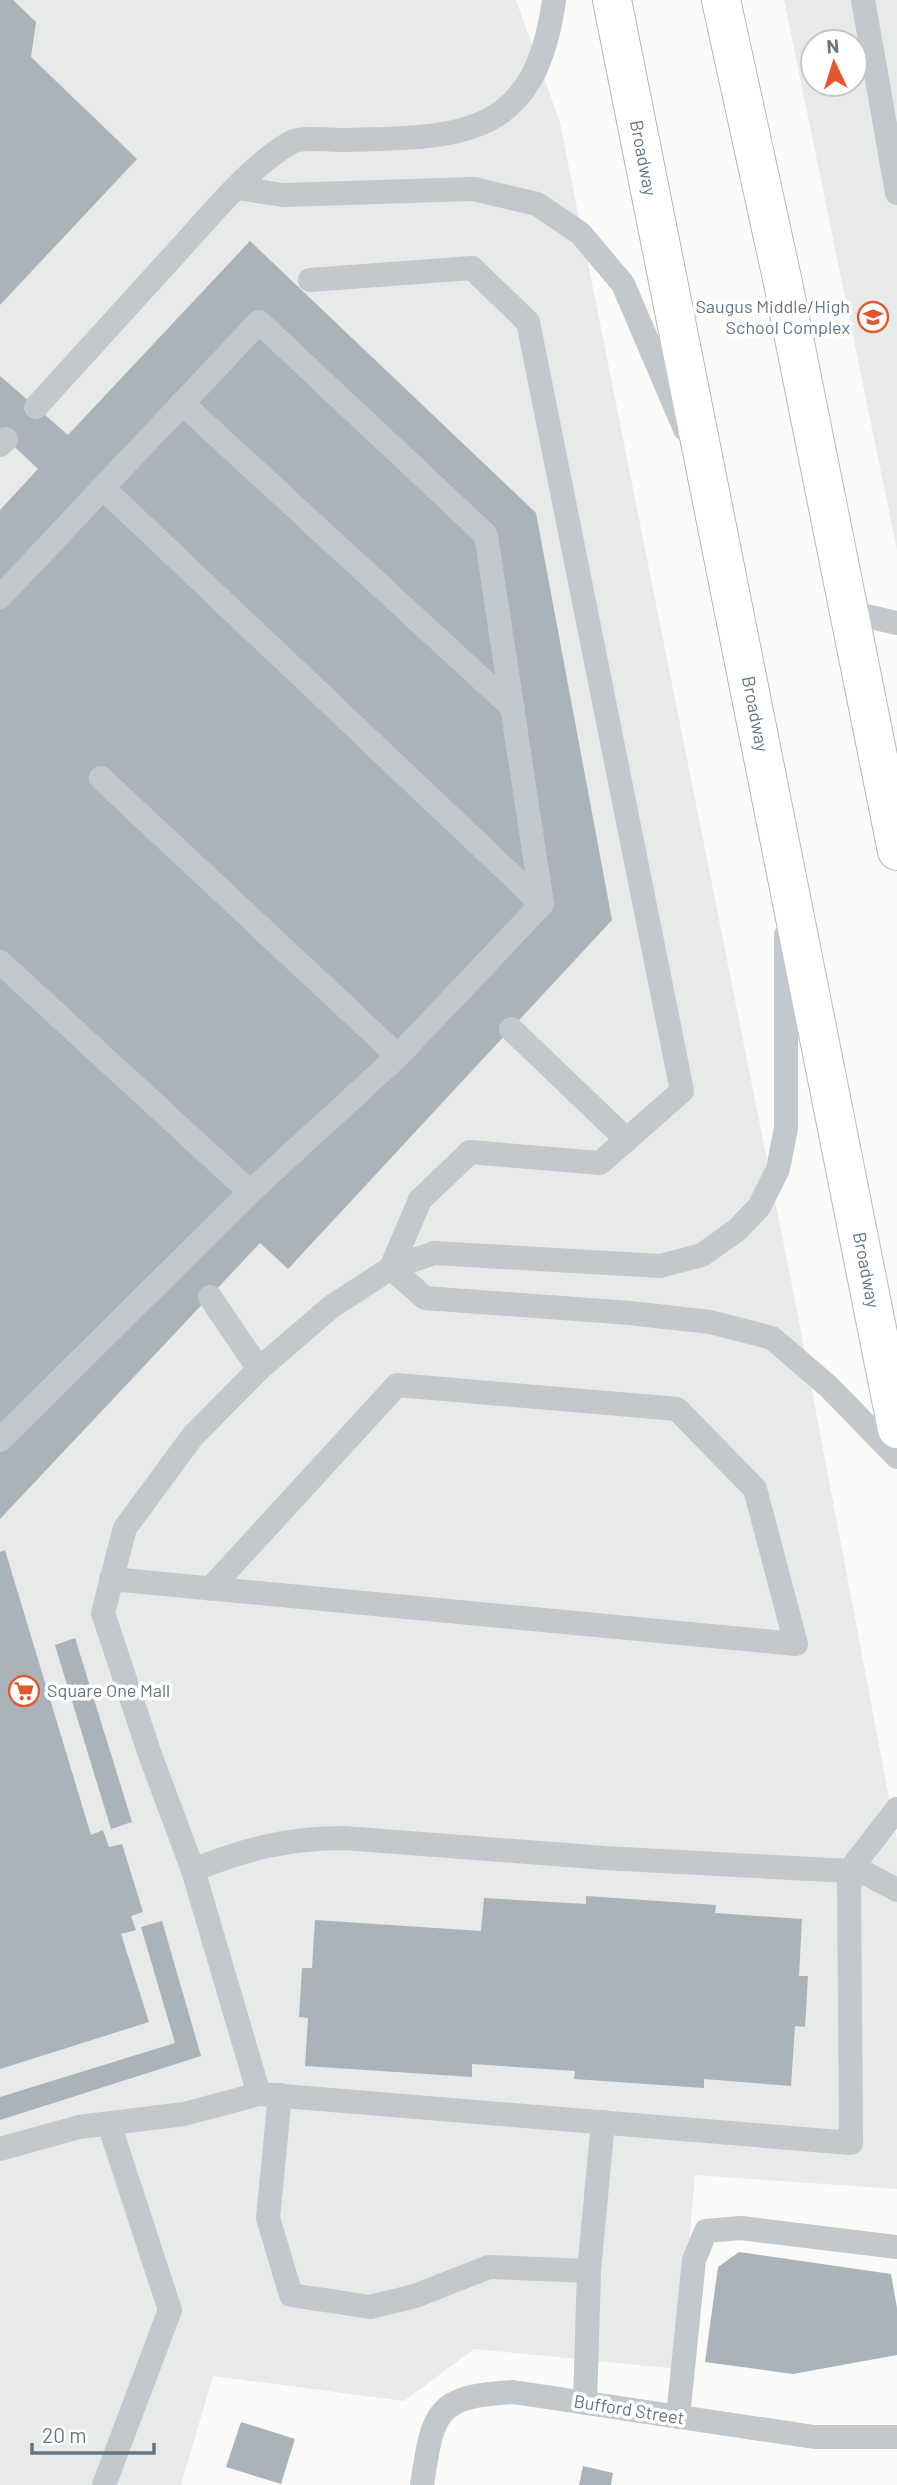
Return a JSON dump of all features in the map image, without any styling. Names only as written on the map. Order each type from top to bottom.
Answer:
[{"type":"highway","name":"Broadway","points":[[611,0],[897,1429]]},
{"type":"highway","points":[[721,0],[783,283],[897,851]]},
{"type":"lane","points":[[36,407],[236,188],[292,141],[431,137],[467,130],[497,116],[522,95],[538,66],[549,36],[554,0]]},
{"type":"lane","points":[[863,0],[897,193]]},
{"type":"lane","points":[[236,188],[283,194],[474,189],[537,204],[559,217],[580,233],[623,284],[710,488]]},
{"type":"lane","points":[[310,280],[472,268],[528,322],[682,1091],[600,1163],[470,1152],[420,1199],[391,1268]]},
{"type":"lane","points":[[0,597],[259,322],[486,535],[542,904]]},
{"type":"lane","points":[[182,403],[513,708]]},
{"type":"lane","points":[[103,488],[542,904]]},
{"type":"lane","points":[[849,612],[897,623]]},
{"type":"lane","points":[[101,778],[398,1056]]},
{"type":"lane","points":[[589,2271],[489,2267],[415,2296],[370,2307],[291,2295],[268,2218],[270,2094],[149,1752],[103,1613],[125,1528],[192,1437],[259,1369],[331,1307],[391,1268],[434,1253],[660,1266],[702,1255],[737,1230],[759,1207],[778,1169],[786,1128],[785,868]]},
{"type":"lane","points":[[0,1440],[250,1192],[398,1056],[542,904]]},
{"type":"lane","points":[[0,962],[250,1192]]},
{"type":"lane","points":[[511,1029],[627,1140]]},
{"type":"lane","points":[[391,1268],[425,1298],[644,1314],[710,1322],[772,1338],[828,1386],[897,1457]]},
{"type":"lane","points":[[210,1297],[259,1369]]},
{"type":"lane","points":[[111,1579],[210,1589],[796,1644],[755,1489],[677,1409],[397,1385],[210,1589]]},
{"type":"lane","points":[[0,2149],[79,2127],[184,2114],[270,2094],[851,2143],[849,1871],[897,1810]]},
{"type":"lane","points":[[193,1871],[240,1851],[306,1838],[344,1838],[606,1858],[849,1871],[867,1874],[897,1890]]},
{"type":"lane","points":[[585,2403],[589,2271],[603,2122]]},
{"type":"lane","points":[[104,2485],[170,2310],[109,2124]]},
{"type":"lane","points":[[678,2417],[694,2260],[706,2231],[741,2228],[897,2247]]},
{"type":"lane","name":"Bufford Street","points":[[422,2485],[430,2431],[446,2408],[474,2394],[513,2392],[814,2437],[897,2437]]},
{"type":"shaded area","points":[[0,0],[516,0],[560,123],[793,1290],[897,1840],[897,2189],[695,2175],[678,2369],[474,2349],[404,2401],[213,2376],[181,2485],[0,2485]]},
{"type":"shaded area","name":"Saugus Middle/High School Complex","points":[[784,0],[897,0],[897,550],[804,98],[869,98],[869,28],[799,28],[799,73]]},
{"type":"building","points":[[0,0],[13,0],[36,22],[31,57],[137,159],[0,305]]},
{"type":"building","points":[[250,241],[536,513],[612,920],[288,1269],[260,1243],[0,1519],[0,510],[38,469],[0,433],[0,376],[68,435]]},
{"type":"building","name":"Square One Mall","points":[[5,1550],[91,1835],[103,1830],[109,1847],[122,1844],[143,1912],[131,1916],[136,1930],[121,1934],[149,2022],[0,2069],[0,1552]]},
{"type":"building","points":[[75,1638],[132,1822],[111,1829],[55,1645]]},
{"type":"building","points":[[586,1896],[716,1905],[715,1913],[802,1919],[799,1976],[808,1976],[805,2027],[795,2026],[791,2086],[704,2079],[704,2088],[574,2079],[575,2071],[472,2064],[472,2077],[305,2066],[308,2018],[299,2017],[302,1968],[312,1968],[315,1920],[481,1931],[484,1898],[586,1904]]},
{"type":"building","points":[[162,1921],[201,2056],[0,2120],[0,2097],[175,2043],[141,1927]]},
{"type":"building","points":[[739,2252],[891,2274],[897,2308],[897,2355],[793,2374],[705,2362],[718,2267]]},
{"type":"building","points":[[241,2422],[295,2439],[281,2484],[226,2467]]},
{"type":"building","points":[[583,2466],[613,2473],[611,2485],[579,2485]]},
{"type":"place","name":"Saugus Middle/High School Complex","points":[[873,317]]},
{"type":"place","name":"Square One Mall","points":[[24,1691]]}]
